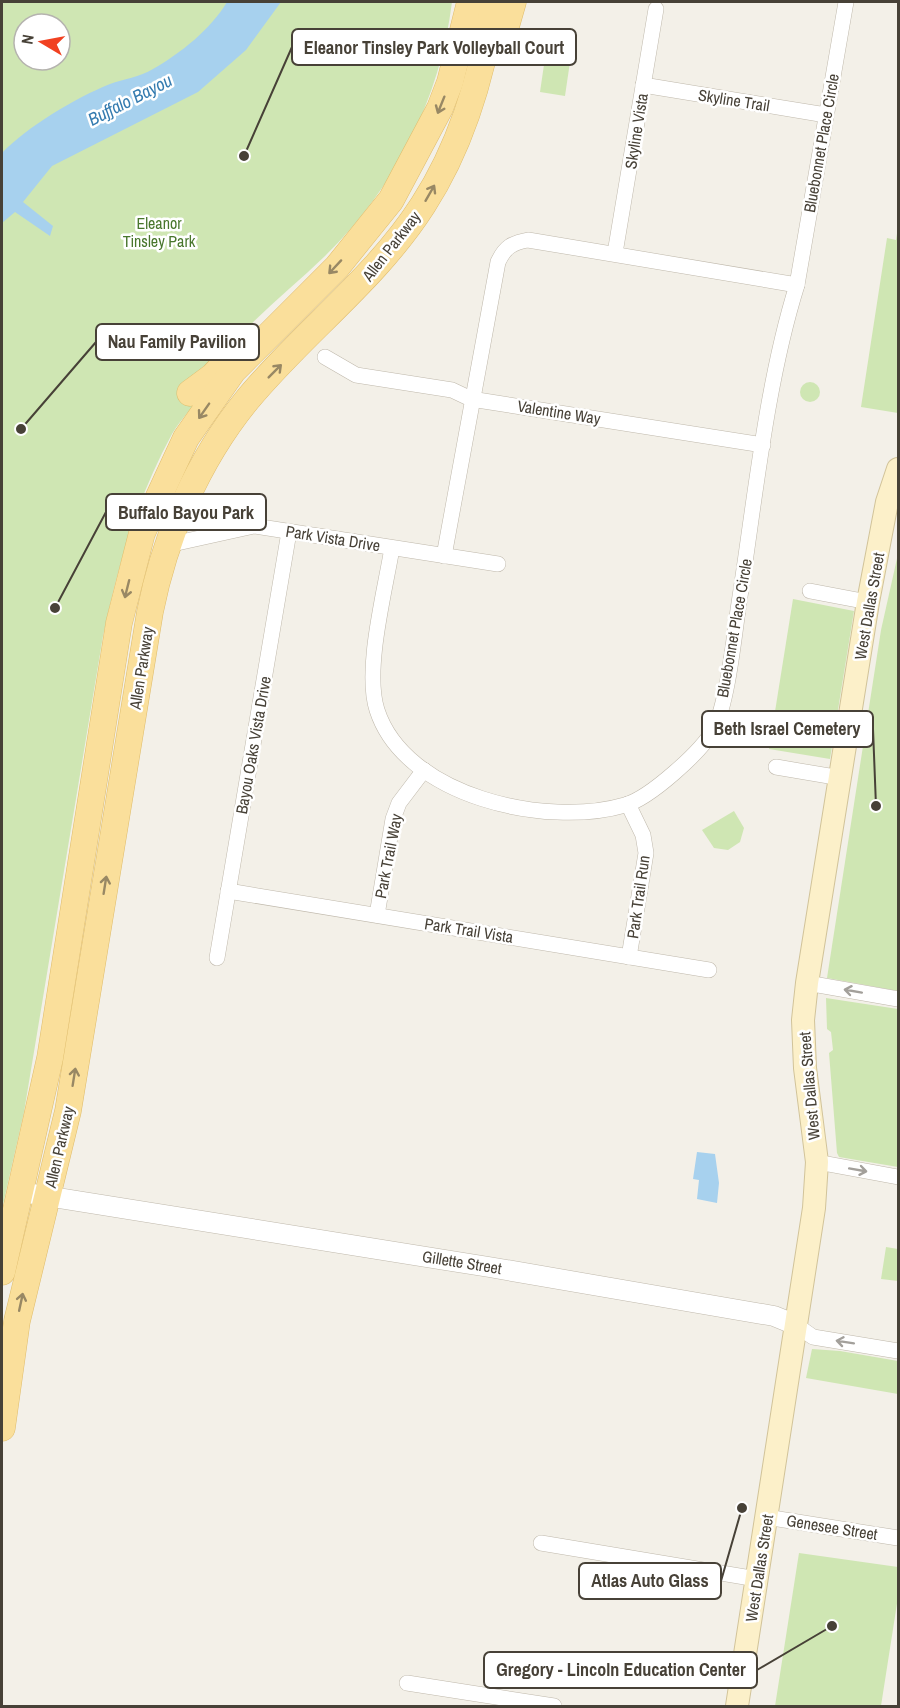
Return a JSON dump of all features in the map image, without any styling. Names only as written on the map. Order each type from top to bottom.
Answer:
[{"type":"main road","points":[[459,49],[460,2]]},
{"type":"main road","name":"Allen Parkway","points":[[2,1272],[50,1058],[119,623],[142,533],[166,478],[201,416],[254,348],[316,288],[377,220],[408,172],[440,108],[459,49],[470,2]]},
{"type":"main road","name":"Allen Parkway","points":[[2,1428],[17,1321],[70,1100],[150,612],[168,545],[190,492],[231,422],[261,384],[381,263],[423,206],[439,178],[460,130],[477,80],[494,2]]},
{"type":"main road","points":[[460,130],[495,68],[513,2]]},
{"type":"main road","points":[[190,393],[213,376],[261,322],[316,288]]},
{"type":"main road","name":"West Dallas Street","points":[[737,1707],[814,1208],[817,1162],[805,1068],[803,1020],[807,983],[868,602],[887,502],[898,473]]},
{"type":"main road","points":[[2,1221],[21,1192]]},
{"type":"street","name":"Bluebonnet Place Circle","points":[[392,548],[371,677],[376,710],[387,731],[424,770],[469,794],[528,810],[580,813],[628,804],[689,760],[714,728],[726,686],[763,445],[787,316],[797,285],[846,2]]},
{"type":"street","name":"Skyline Vista","points":[[615,254],[656,9]]},
{"type":"street","name":"Skyline Trail","points":[[643,85],[826,115]]},
{"type":"street","points":[[444,556],[471,399],[498,262],[504,249],[516,242],[528,240],[797,285]]},
{"type":"street","name":"Valentine Way","points":[[325,357],[356,375],[452,390],[471,399],[763,445]]},
{"type":"street","name":"Park Vista Drive","points":[[168,545],[254,526],[498,564]]},
{"type":"street","name":"Bayou Oaks Vista Drive","points":[[217,958],[289,532]]},
{"type":"street","points":[[810,591],[868,602]]},
{"type":"street","points":[[776,766],[841,778]]},
{"type":"street","name":"Park Trail Way","points":[[377,915],[396,811],[399,803],[424,770]]},
{"type":"street","name":"Park Trail Run","points":[[628,804],[643,835],[646,853],[629,957]]},
{"type":"street","name":"Park Trail Vista","points":[[228,891],[708,970]]},
{"type":"street","points":[[807,983],[898,999]]},
{"type":"street","points":[[817,1162],[898,1177]]},
{"type":"street","name":"Gillette Street","points":[[21,1192],[576,1281],[774,1316],[796,1325],[813,1337],[898,1351]]},
{"type":"street","name":"Genesee Street","points":[[766,1517],[898,1538]]},
{"type":"street","points":[[541,1543],[757,1579]]},
{"type":"street","points":[[407,1683],[554,1707]]},
{"type":"green space","name":"Eleanor Tinsley Park","points":[[2,2],[452,2],[437,73],[425,107],[393,171],[350,230],[229,347],[218,362],[207,387],[172,434],[139,507],[115,583],[103,636],[24,1112],[2,1209]]},
{"type":"green space","points":[[546,51],[571,55],[565,96],[540,92]]},
{"type":"green space","points":[[898,227],[898,413],[861,407],[887,238],[896,240]]},
{"type":"green space","points":[[810,382],[817,385],[820,392],[817,399],[810,402],[803,399],[800,392],[803,385]]},
{"type":"green space","points":[[898,554],[898,991],[827,978],[881,630]]},
{"type":"green space","points":[[793,599],[854,611],[830,759],[769,749]]},
{"type":"green space","points":[[734,811],[744,828],[740,842],[728,850],[714,848],[702,830]]},
{"type":"green space","points":[[826,998],[898,1009],[898,1167],[839,1157],[837,1153],[829,1053],[833,1050],[831,1032],[827,1029]]},
{"type":"green space","points":[[886,1247],[898,1249],[898,1281],[881,1279]]},
{"type":"green space","points":[[812,1349],[840,1351],[898,1361],[898,1394],[806,1378]]},
{"type":"green space","points":[[799,1553],[898,1567],[898,1597],[881,1706],[775,1706]]},
{"type":"water","name":"Buffalo Bayou","points":[[227,2],[281,2],[246,50],[198,92],[52,166],[23,202],[53,226],[50,236],[15,212],[2,223],[2,153],[12,143],[67,105],[96,90],[148,72],[164,63],[204,31]]},
{"type":"water","points":[[697,1152],[715,1154],[719,1183],[717,1203],[697,1199],[699,1180],[693,1179]]},
{"type":"place","name":"Eleanor Tinsley Park Volleyball Court","points":[[244,156]]},
{"type":"place","name":"Nau Family Pavilion","points":[[21,429]]},
{"type":"place","name":"Buffalo Bayou Park","points":[[55,608]]},
{"type":"place","name":"Beth Israel Cemetery","points":[[876,806]]},
{"type":"place","name":"Atlas Auto Glass","points":[[742,1508]]},
{"type":"place","name":"Gregory - Lincoln Education Center","points":[[832,1626]]}]
